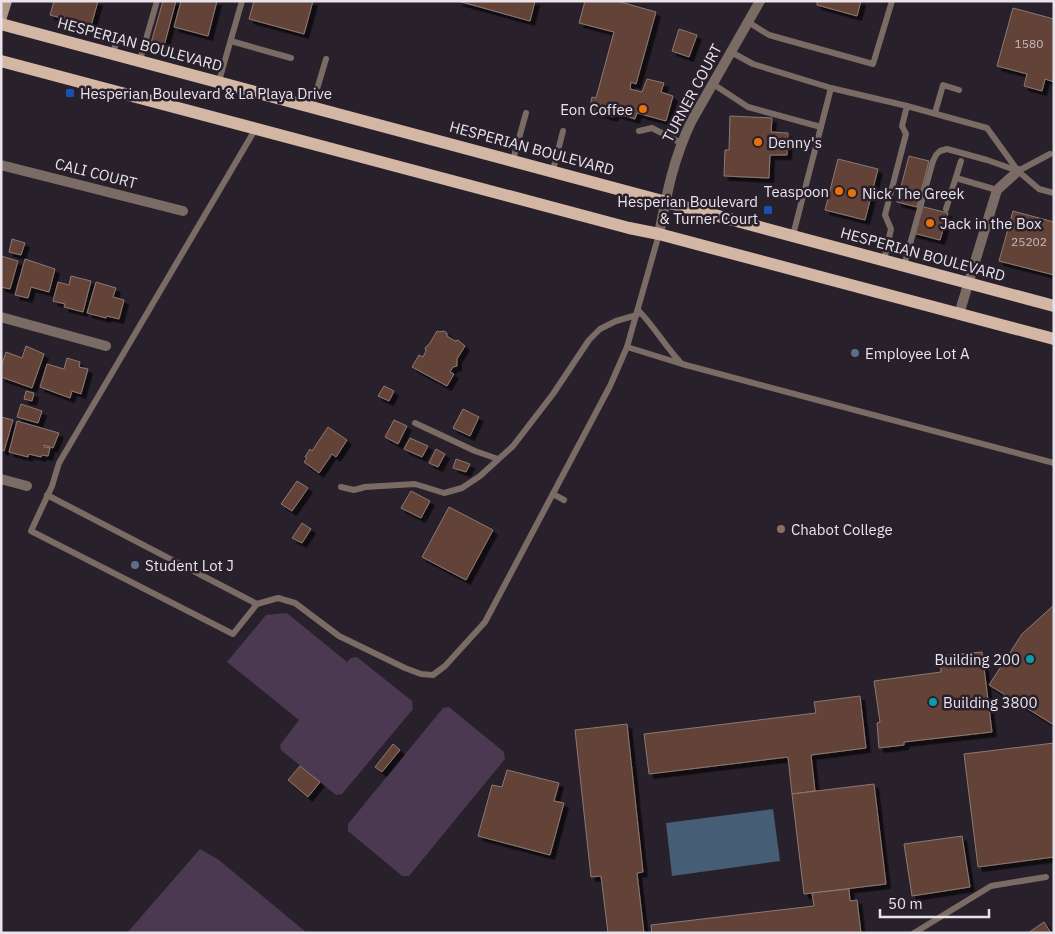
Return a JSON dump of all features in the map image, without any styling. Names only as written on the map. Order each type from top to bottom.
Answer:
[{"type":"main road","points":[[1,22],[7,1]]},
{"type":"main road","name":"HESPERIAN BOULEVARD","points":[[1,22],[1054,306]]},
{"type":"main road","points":[[1,61],[1054,339]]},
{"type":"street","name":"TURNER COURT","points":[[659,234],[673,164],[681,142],[690,122],[760,1]]},
{"type":"street","name":"CALI COURT","points":[[1,165],[183,210]]},
{"type":"street","points":[[959,314],[997,190],[1018,171]]},
{"type":"street","points":[[1,317],[106,346]]},
{"type":"street","points":[[1,479],[27,486]]},
{"type":"lane","points":[[140,60],[157,1]]},
{"type":"lane","points":[[219,82],[242,1]]},
{"type":"lane","points":[[748,22],[769,34],[873,64],[892,1]]},
{"type":"lane","points":[[113,53],[117,40]]},
{"type":"lane","points":[[230,40],[291,58]]},
{"type":"lane","points":[[731,52],[753,64],[831,88],[935,113],[987,128],[1018,171],[1039,189],[1054,193]]},
{"type":"lane","points":[[312,106],[326,59]]},
{"type":"lane","points":[[713,84],[748,107],[822,127]]},
{"type":"lane","points":[[935,113],[943,85],[959,90]]},
{"type":"lane","points":[[793,236],[831,88]]},
{"type":"lane","points":[[884,260],[891,230],[885,215],[906,134],[902,126],[907,106]]},
{"type":"lane","points":[[513,160],[526,113]]},
{"type":"lane","points":[[256,128],[59,463],[31,531],[233,634],[257,604],[278,598],[295,603],[339,636],[421,674],[433,674],[445,666],[485,622],[610,386],[627,348],[659,234]]},
{"type":"lane","points":[[639,131],[652,128],[681,142]]},
{"type":"lane","points":[[553,170],[563,131]]},
{"type":"lane","points":[[904,266],[933,161],[940,151],[948,149],[1018,171],[1050,154]]},
{"type":"lane","points":[[946,209],[961,161]]},
{"type":"lane","points":[[956,178],[997,190]]},
{"type":"lane","points":[[638,312],[650,322],[668,349],[682,364]]},
{"type":"lane","points":[[341,487],[354,490],[365,487],[415,484],[444,492],[462,488],[480,476],[513,446],[553,394],[589,340],[600,329],[638,312]]},
{"type":"lane","points":[[627,348],[1054,463]]},
{"type":"lane","points":[[415,423],[475,451],[498,459]]},
{"type":"lane","points":[[553,494],[564,500]]},
{"type":"lane","points":[[47,495],[257,604]]},
{"type":"lane","points":[[914,933],[991,886],[1046,877]]},
{"type":"shaded area","points":[[287,613],[347,662],[351,658],[357,657],[412,701],[413,709],[342,794],[336,795],[281,750],[280,745],[299,720],[227,662],[266,615]]},
{"type":"shaded area","points":[[449,707],[504,752],[505,759],[409,876],[402,876],[348,831],[348,824],[443,708]]},
{"type":"shaded area","points":[[200,849],[219,860],[307,933],[127,933]]},
{"type":"water","points":[[773,809],[780,861],[672,876],[666,823]]},
{"type":"building","points":[[54,1],[98,1],[91,26],[50,15]]},
{"type":"building","points":[[163,1],[176,1],[164,46],[151,43]]},
{"type":"building","points":[[181,1],[217,1],[208,36],[174,27]]},
{"type":"building","points":[[254,1],[313,1],[304,34],[249,19]]},
{"type":"building","points":[[458,1],[535,1],[530,21]]},
{"type":"building","points":[[585,1],[617,1],[656,12],[636,84],[631,82],[630,89],[642,92],[647,79],[664,83],[661,92],[673,96],[666,121],[637,113],[635,119],[615,113],[613,117],[589,110],[592,97],[596,98],[614,32],[579,23]]},
{"type":"building","points":[[817,1],[861,1],[857,16],[817,5]]},
{"type":"building","points":[[1013,8],[1054,19],[1054,82],[1045,79],[1042,91],[1024,86],[1027,74],[997,66]]},
{"type":"building","points":[[679,29],[697,35],[689,57],[672,51]]},
{"type":"building","name":"Denny's","points":[[730,116],[772,118],[771,132],[788,133],[787,155],[770,155],[769,178],[724,176],[725,150],[729,150]]},
{"type":"building","points":[[909,156],[929,161],[917,207],[897,202]]},
{"type":"building","points":[[838,159],[878,169],[865,220],[825,210]]},
{"type":"building","name":"Jack in the Box","points":[[920,206],[948,213],[940,240],[913,233]]},
{"type":"building","points":[[1013,211],[1054,222],[1054,275],[999,261]]},
{"type":"building","points":[[12,239],[25,243],[21,255],[9,252]]},
{"type":"building","points":[[1,256],[18,261],[10,289],[1,287]]},
{"type":"building","points":[[25,259],[55,269],[49,292],[31,287],[28,298],[15,295]]},
{"type":"building","points":[[71,276],[91,281],[83,312],[64,307],[65,304],[53,301],[58,282],[69,285]]},
{"type":"building","points":[[96,282],[116,288],[113,297],[124,300],[119,319],[87,313]]},
{"type":"building","points":[[437,331],[444,331],[447,333],[447,336],[455,341],[458,340],[465,346],[457,359],[457,366],[453,367],[450,372],[454,374],[447,386],[412,367],[419,355],[423,357],[426,351],[425,348]]},
{"type":"building","points":[[26,346],[44,354],[32,388],[1,377],[1,367],[6,352],[22,358]]},
{"type":"building","points":[[67,358],[80,362],[79,367],[88,369],[81,394],[72,391],[70,398],[40,387],[47,364],[64,369]]},
{"type":"building","points":[[384,386],[394,391],[389,401],[378,396]]},
{"type":"building","points":[[26,391],[34,393],[32,401],[24,399]]},
{"type":"building","points":[[21,404],[42,411],[38,423],[17,417]]},
{"type":"building","points":[[463,409],[479,417],[470,436],[453,428]]},
{"type":"building","points":[[1,417],[13,420],[4,451],[1,450]]},
{"type":"building","points":[[394,420],[407,426],[398,444],[385,437]]},
{"type":"building","points":[[17,421],[59,433],[53,448],[44,445],[44,447],[50,448],[48,456],[42,455],[41,457],[29,454],[28,457],[9,452]]},
{"type":"building","points":[[328,427],[347,440],[336,457],[332,454],[319,473],[304,462],[310,449],[312,451]]},
{"type":"building","points":[[410,438],[428,446],[422,457],[404,449]]},
{"type":"building","points":[[436,449],[445,454],[438,467],[429,463]]},
{"type":"building","points":[[456,459],[470,464],[466,472],[453,468]]},
{"type":"building","points":[[297,481],[308,488],[292,511],[281,504]]},
{"type":"building","points":[[411,491],[430,501],[421,518],[401,508]]},
{"type":"building","points":[[449,507],[493,530],[466,580],[422,557]]},
{"type":"building","points":[[302,523],[311,529],[302,543],[292,538]]},
{"type":"building","name":"Building 200","points":[[1054,605],[1054,725],[989,685],[1022,634]]},
{"type":"building","name":"Building 3800","points":[[982,652],[992,732],[904,742],[904,745],[879,748],[877,723],[880,722],[874,681],[941,672],[940,656]]},
{"type":"building","points":[[860,696],[866,748],[811,755],[815,791],[792,794],[788,757],[649,774],[644,734],[816,713],[814,702]]},
{"type":"building","points":[[627,724],[643,872],[637,873],[644,933],[608,933],[601,876],[591,877],[575,730]]},
{"type":"building","points":[[1054,743],[1054,857],[978,867],[964,754]]},
{"type":"building","points":[[393,744],[400,750],[382,772],[375,767]]},
{"type":"building","points":[[300,766],[320,782],[308,797],[288,780]]},
{"type":"building","points":[[507,770],[559,783],[554,801],[564,803],[550,855],[478,836],[492,785],[502,787]]},
{"type":"building","points":[[874,784],[886,884],[804,894],[792,794]]},
{"type":"building","points":[[962,836],[970,887],[912,896],[904,844]]},
{"type":"building","points":[[849,889],[850,901],[857,900],[861,933],[652,933],[651,925],[814,906],[812,893]]},
{"type":"building","points":[[1044,922],[1051,933],[1028,933]]},
{"type":"place","name":"Hesperian Boulevard & La Playa Drive","points":[[70,93]]},
{"type":"place","name":"Eon Coffee","points":[[643,109]]},
{"type":"place","name":"Denny's","points":[[758,142]]},
{"type":"place","name":"Teaspoon","points":[[839,191]]},
{"type":"place","name":"Nick The Greek","points":[[852,193]]},
{"type":"place","name":"Hesperian Boulevard & Turner Court","points":[[768,210]]},
{"type":"place","name":"Jack in the Box","points":[[930,223]]},
{"type":"place","name":"Employee Lot A","points":[[855,353]]},
{"type":"place","name":"Chabot College","points":[[781,529]]},
{"type":"place","name":"Student Lot J","points":[[135,565]]},
{"type":"place","name":"Building 200","points":[[1030,659]]},
{"type":"place","name":"Building 3800","points":[[933,702]]}]
